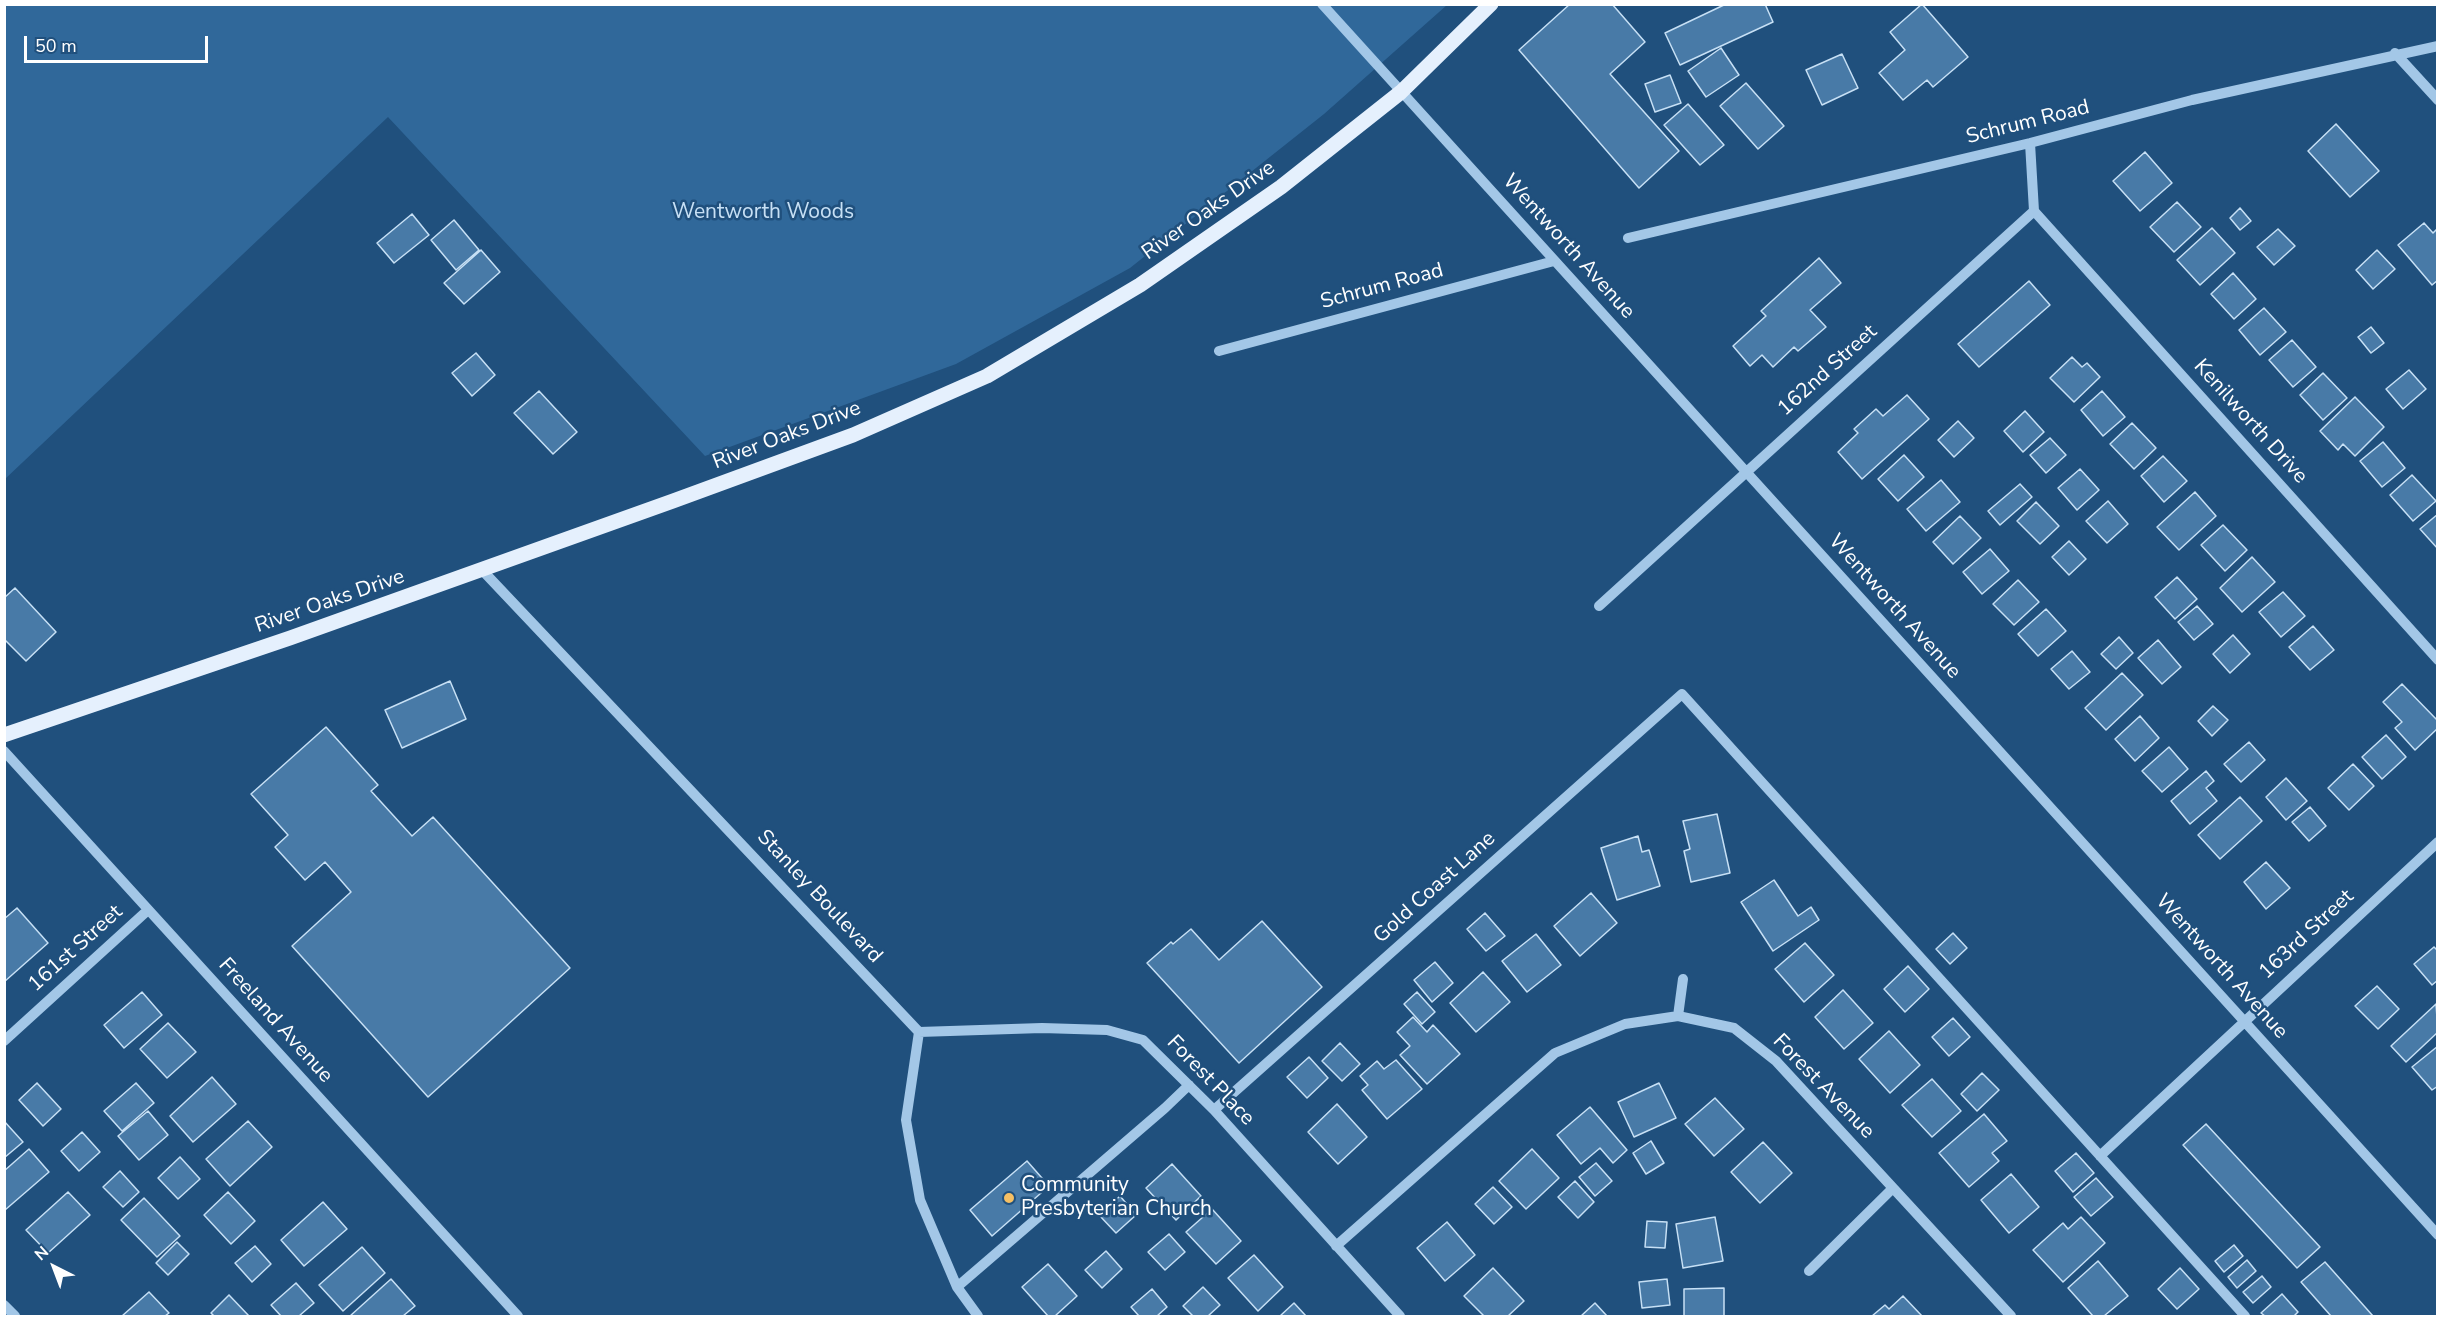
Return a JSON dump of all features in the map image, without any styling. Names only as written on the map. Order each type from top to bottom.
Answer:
[{"type":"main road","name":"River Oaks Drive","points":[[4,735],[483,571],[854,435],[987,376],[1140,285],[1281,187],[1401,92],[1491,4]]},
{"type":"street","name":"Wentworth Avenue","points":[[1322,4],[2438,1235]]},
{"type":"street","name":"Schrum Road","points":[[1628,238],[2030,143],[2192,100],[2395,53],[2438,46]]},
{"type":"street","points":[[2395,53],[2438,100]]},
{"type":"street","points":[[2030,143],[2034,211]]},
{"type":"street","name":"162nd Street","points":[[1599,606],[2034,211]]},
{"type":"street","name":"Kenilworth Drive","points":[[2034,211],[2438,660]]},
{"type":"street","name":"Schrum Road","points":[[1219,351],[1554,261]]},
{"type":"street","name":"Stanley Boulevard","points":[[483,571],[919,1032]]},
{"type":"street","name":"Gold Coast Lane","points":[[1214,1110],[1682,694],[2100,1156]]},
{"type":"street","name":"Freeland Avenue","points":[[4,751],[518,1317]]},
{"type":"street","name":"163rd Street","points":[[2100,1156],[2243,1020],[2438,842]]},
{"type":"street","name":"161st Street","points":[[4,1041],[148,910]]},
{"type":"street","points":[[1678,1016],[1683,980]]},
{"type":"street","name":"Forest Avenue","points":[[1336,1246],[1555,1053],[1625,1024],[1678,1016],[1734,1028],[1776,1061],[2011,1317]]},
{"type":"street","name":"Forest Place","points":[[919,1032],[1042,1028],[1107,1030],[1143,1040],[1214,1110],[1400,1317]]},
{"type":"street","points":[[919,1032],[906,1120],[920,1200],[957,1287],[978,1317]]},
{"type":"street","points":[[957,1287],[1166,1108],[1189,1085]]},
{"type":"street","points":[[2100,1156],[2245,1317]]},
{"type":"street","points":[[1809,1271],[1892,1189]]},
{"type":"street","points":[[4,1305],[15,1317]]},
{"type":"green space","name":"Wentworth Woods","points":[[5,5],[1447,5],[1324,114],[1130,268],[956,364],[705,456],[388,117],[5,479]]},
{"type":"building","points":[[1570,4],[1612,4],[1645,42],[1610,74],[1679,151],[1639,188],[1519,50]]},
{"type":"building","points":[[1726,4],[1765,4],[1773,22],[1680,65],[1665,33]]},
{"type":"building","points":[[1922,4],[1968,57],[1933,87],[1927,80],[1903,100],[1879,73],[1905,50],[1890,32]]},
{"type":"building","points":[[1721,48],[1739,75],[1706,97],[1688,71]]},
{"type":"building","points":[[1842,54],[1858,88],[1822,105],[1806,70]]},
{"type":"building","points":[[1670,75],[1681,103],[1655,112],[1645,84]]},
{"type":"building","points":[[1746,83],[1784,126],[1758,149],[1720,106]]},
{"type":"building","points":[[1688,104],[1724,145],[1700,165],[1664,125]]},
{"type":"building","points":[[2336,124],[2379,171],[2350,197],[2308,151]]},
{"type":"building","points":[[2145,152],[2172,183],[2140,211],[2113,181]]},
{"type":"building","points":[[2177,202],[2201,227],[2174,252],[2150,227]]},
{"type":"building","points":[[2240,208],[2251,221],[2240,230],[2230,218]]},
{"type":"building","points":[[412,214],[429,235],[394,263],[377,243]]},
{"type":"building","points":[[454,220],[479,250],[456,270],[431,240]]},
{"type":"building","points":[[2424,223],[2433,233],[2438,228],[2438,280],[2432,285],[2398,245]]},
{"type":"building","points":[[2212,228],[2235,253],[2200,285],[2177,260]]},
{"type":"building","points":[[2278,229],[2295,246],[2274,265],[2257,247]]},
{"type":"building","points":[[481,250],[500,272],[464,304],[444,283]]},
{"type":"building","points":[[2377,250],[2395,269],[2373,289],[2356,270]]},
{"type":"building","points":[[1819,258],[1841,283],[1810,310],[1826,327],[1798,351],[1794,347],[1773,367],[1762,355],[1750,366],[1733,346],[1766,316],[1761,311]]},
{"type":"building","points":[[2233,273],[2256,299],[2234,319],[2211,294]]},
{"type":"building","points":[[2029,281],[2050,305],[1979,367],[1958,344]]},
{"type":"building","points":[[2264,308],[2286,332],[2260,355],[2239,330]]},
{"type":"building","points":[[2371,327],[2384,343],[2371,353],[2358,337]]},
{"type":"building","points":[[2292,340],[2316,367],[2293,387],[2269,360]]},
{"type":"building","points":[[476,353],[495,375],[472,396],[452,373]]},
{"type":"building","points":[[2072,357],[2082,367],[2087,363],[2100,377],[2074,402],[2050,378]]},
{"type":"building","points":[[2409,370],[2426,389],[2403,409],[2386,389]]},
{"type":"building","points":[[2323,373],[2347,398],[2323,420],[2300,395]]},
{"type":"building","points":[[539,391],[577,432],[553,454],[514,413]]},
{"type":"building","points":[[2102,391],[2125,417],[2103,436],[2081,410]]},
{"type":"building","points":[[1907,395],[1929,419],[1862,479],[1838,452],[1858,433],[1854,429],[1876,409],[1883,416]]},
{"type":"building","points":[[2355,397],[2384,427],[2355,456],[2343,444],[2338,450],[2320,431]]},
{"type":"building","points":[[2025,411],[2044,432],[2023,452],[2004,431]]},
{"type":"building","points":[[1958,421],[1974,438],[1954,457],[1938,440]]},
{"type":"building","points":[[2132,423],[2156,448],[2134,469],[2110,444]]},
{"type":"building","points":[[2050,438],[2066,455],[2046,473],[2030,455]]},
{"type":"building","points":[[2383,442],[2405,468],[2382,487],[2360,461]]},
{"type":"building","points":[[1904,455],[1924,477],[1898,501],[1878,479]]},
{"type":"building","points":[[2163,456],[2187,481],[2164,502],[2141,476]]},
{"type":"building","points":[[2080,469],[2099,490],[2077,510],[2058,488]]},
{"type":"building","points":[[2412,475],[2436,501],[2413,521],[2390,495]]},
{"type":"building","points":[[1941,480],[1960,502],[1926,531],[1907,509]]},
{"type":"building","points":[[2020,484],[2032,497],[2000,525],[1988,511]]},
{"type":"building","points":[[2195,492],[2216,516],[2179,550],[2157,527]]},
{"type":"building","points":[[2108,501],[2128,524],[2107,543],[2086,521]]},
{"type":"building","points":[[2036,502],[2059,526],[2040,544],[2017,521]]},
{"type":"building","points":[[2438,514],[2438,549],[2420,529]]},
{"type":"building","points":[[1960,516],[1981,538],[1953,564],[1933,542]]},
{"type":"building","points":[[2223,525],[2247,550],[2225,571],[2201,545]]},
{"type":"building","points":[[2069,541],[2086,559],[2069,575],[2052,557]]},
{"type":"building","points":[[1990,549],[2009,571],[1982,594],[1963,572]]},
{"type":"building","points":[[2252,557],[2275,582],[2242,612],[2220,588]]},
{"type":"building","points":[[2177,577],[2197,599],[2175,619],[2155,597]]},
{"type":"building","points":[[2018,580],[2039,602],[2014,625],[1993,604]]},
{"type":"building","points":[[15,588],[56,632],[26,661],[4,639],[4,598]]},
{"type":"building","points":[[2283,592],[2305,616],[2281,637],[2259,612]]},
{"type":"building","points":[[2197,606],[2213,624],[2194,640],[2178,622]]},
{"type":"building","points":[[2046,609],[2066,631],[2038,656],[2018,634]]},
{"type":"building","points":[[2313,626],[2334,650],[2310,670],[2289,647]]},
{"type":"building","points":[[2233,635],[2250,654],[2230,673],[2213,654]]},
{"type":"building","points":[[2119,637],[2133,653],[2116,669],[2101,654]]},
{"type":"building","points":[[2158,640],[2181,667],[2162,684],[2138,658]]},
{"type":"building","points":[[2072,651],[2090,672],[2069,689],[2051,669]]},
{"type":"building","points":[[2122,673],[2143,695],[2106,730],[2085,708]]},
{"type":"building","points":[[450,681],[466,719],[402,748],[385,710]]},
{"type":"building","points":[[2402,684],[2438,721],[2438,728],[2415,750],[2395,728],[2402,722],[2383,702]]},
{"type":"building","points":[[2213,706],[2228,720],[2212,736],[2198,721]]},
{"type":"building","points":[[2140,716],[2159,738],[2135,761],[2115,739]]},
{"type":"building","points":[[326,727],[378,785],[371,791],[412,836],[433,817],[570,968],[428,1097],[292,946],[351,892],[325,862],[305,880],[275,847],[288,835],[251,794]]},
{"type":"building","points":[[2386,735],[2406,757],[2382,779],[2362,757]]},
{"type":"building","points":[[2249,742],[2265,760],[2241,782],[2224,764]]},
{"type":"building","points":[[2169,747],[2188,769],[2162,792],[2142,771]]},
{"type":"building","points":[[2353,764],[2374,786],[2349,810],[2328,788]]},
{"type":"building","points":[[2206,771],[2214,781],[2206,788],[2217,801],[2190,824],[2171,801]]},
{"type":"building","points":[[2286,778],[2307,801],[2286,820],[2266,797]]},
{"type":"building","points":[[2240,797],[2262,821],[2220,859],[2198,835]]},
{"type":"building","points":[[2310,807],[2326,826],[2309,841],[2292,822]]},
{"type":"building","points":[[1717,814],[1730,873],[1691,882],[1684,851],[1690,849],[1683,821]]},
{"type":"building","points":[[1638,836],[1642,852],[1649,850],[1660,886],[1617,900],[1601,848]]},
{"type":"building","points":[[2266,862],[2290,888],[2266,909],[2244,882]]},
{"type":"building","points":[[1774,880],[1798,916],[1811,907],[1819,920],[1773,951],[1741,902]]},
{"type":"building","points":[[1591,893],[1617,923],[1580,956],[1554,926]]},
{"type":"building","points":[[17,908],[48,943],[4,982],[4,919]]},
{"type":"building","points":[[1485,913],[1505,936],[1486,951],[1467,929]]},
{"type":"building","points":[[1262,921],[1322,987],[1239,1063],[1147,963],[1171,942],[1173,944],[1191,929],[1219,960]]},
{"type":"building","points":[[1953,933],[1967,948],[1950,964],[1936,949]]},
{"type":"building","points":[[1536,934],[1561,965],[1527,992],[1502,961]]},
{"type":"building","points":[[1805,943],[1834,975],[1804,1002],[1775,969]]},
{"type":"building","points":[[2434,947],[2438,951],[2438,980],[2432,985],[2414,964]]},
{"type":"building","points":[[1435,962],[1453,983],[1432,1002],[1414,980]]},
{"type":"building","points":[[1908,966],[1929,989],[1905,1012],[1884,989]]},
{"type":"building","points":[[1483,972],[1510,1002],[1476,1032],[1450,1003]]},
{"type":"building","points":[[2377,986],[2399,1009],[2378,1029],[2355,1006]]},
{"type":"building","points":[[1843,990],[1873,1023],[1844,1049],[1815,1017]]},
{"type":"building","points":[[142,992],[162,1015],[124,1048],[104,1025]]},
{"type":"building","points":[[1417,992],[1435,1012],[1422,1024],[1404,1004]]},
{"type":"building","points":[[2436,1004],[2438,1032],[2406,1062],[2391,1046]]},
{"type":"building","points":[[1413,1017],[1427,1032],[1433,1025],[1460,1054],[1427,1084],[1400,1055],[1410,1046],[1397,1032]]},
{"type":"building","points":[[1953,1018],[1970,1037],[1949,1056],[1932,1037]]},
{"type":"building","points":[[168,1023],[196,1052],[167,1078],[140,1049]]},
{"type":"building","points":[[1889,1031],[1920,1065],[1890,1093],[1859,1059]]},
{"type":"building","points":[[1340,1043],[1360,1064],[1342,1081],[1322,1061]]},
{"type":"building","points":[[2438,1046],[2438,1086],[2432,1090],[2412,1067]]},
{"type":"building","points":[[1309,1057],[1328,1078],[1307,1098],[1287,1077]]},
{"type":"building","points":[[1396,1060],[1422,1089],[1387,1119],[1362,1090],[1368,1085],[1360,1076],[1377,1061],[1384,1069]]},
{"type":"building","points":[[1982,1073],[1999,1090],[1977,1111],[1961,1094]]},
{"type":"building","points":[[212,1077],[236,1104],[193,1142],[170,1116]]},
{"type":"building","points":[[1932,1079],[1961,1111],[1932,1137],[1902,1105]]},
{"type":"building","points":[[37,1083],[61,1109],[43,1126],[19,1100]]},
{"type":"building","points":[[136,1083],[154,1103],[122,1131],[104,1111]]},
{"type":"building","points":[[1659,1083],[1676,1118],[1634,1137],[1618,1102]]},
{"type":"building","points":[[1715,1098],[1744,1129],[1714,1156],[1685,1124]]},
{"type":"building","points":[[1337,1104],[1367,1137],[1338,1164],[1308,1132]]},
{"type":"building","points":[[1590,1107],[1627,1150],[1613,1163],[1600,1148],[1581,1164],[1557,1135]]},
{"type":"building","points":[[148,1111],[168,1135],[139,1160],[118,1136]]},
{"type":"building","points":[[1984,1114],[2007,1141],[1992,1153],[1999,1161],[1969,1187],[1939,1153]]},
{"type":"building","points":[[4,1121],[23,1142],[4,1158]]},
{"type":"building","points":[[248,1121],[272,1147],[230,1186],[206,1159]]},
{"type":"building","points":[[2206,1124],[2320,1247],[2297,1268],[2183,1145]]},
{"type":"building","points":[[82,1132],[100,1152],[79,1171],[61,1151]]},
{"type":"building","points":[[1651,1141],[1664,1163],[1646,1174],[1633,1153]]},
{"type":"building","points":[[1763,1142],[1792,1173],[1760,1203],[1731,1172]]},
{"type":"building","points":[[29,1149],[49,1172],[5,1210],[4,1171]]},
{"type":"building","points":[[1532,1149],[1559,1178],[1526,1209],[1499,1181]]},
{"type":"building","points":[[2076,1153],[2094,1173],[2073,1192],[2055,1171]]},
{"type":"building","points":[[180,1157],[200,1179],[178,1199],[158,1178]]},
{"type":"building","name":"Community Presbyterian Church","points":[[1027,1161],[1049,1186],[992,1236],[970,1210]]},
{"type":"building","points":[[1596,1163],[1612,1181],[1595,1196],[1579,1177]]},
{"type":"building","points":[[1172,1164],[1201,1196],[1176,1220],[1146,1188]]},
{"type":"building","points":[[120,1171],[139,1192],[123,1207],[103,1187]]},
{"type":"building","points":[[2011,1174],[2039,1207],[2009,1233],[1981,1200]]},
{"type":"building","points":[[2096,1178],[2113,1197],[2091,1216],[2074,1197]]},
{"type":"building","points":[[1575,1181],[1594,1202],[1578,1218],[1558,1197]]},
{"type":"building","points":[[1493,1187],[1512,1207],[1494,1224],[1475,1204]]},
{"type":"building","points":[[68,1192],[90,1215],[48,1253],[26,1230]]},
{"type":"building","points":[[228,1192],[255,1221],[231,1244],[204,1215]]},
{"type":"building","points":[[1120,1196],[1136,1215],[1116,1233],[1099,1215]]},
{"type":"building","points":[[144,1198],[180,1236],[157,1257],[121,1220]]},
{"type":"building","points":[[323,1202],[347,1229],[304,1266],[281,1240]]},
{"type":"building","points":[[1212,1209],[1241,1241],[1216,1264],[1186,1232]]},
{"type":"building","points":[[1715,1217],[1723,1261],[1683,1268],[1676,1224]]},
{"type":"building","points":[[2081,1217],[2105,1243],[2063,1282],[2033,1250],[2063,1223],[2068,1229]]},
{"type":"building","points":[[1647,1221],[1667,1222],[1665,1248],[1645,1247]]},
{"type":"building","points":[[1447,1222],[1475,1255],[1445,1281],[1417,1248]]},
{"type":"building","points":[[1169,1234],[1185,1252],[1165,1270],[1148,1252]]},
{"type":"building","points":[[177,1242],[189,1254],[168,1275],[156,1263]]},
{"type":"building","points":[[2234,1245],[2243,1256],[2224,1272],[2215,1261]]},
{"type":"building","points":[[255,1246],[271,1264],[252,1282],[235,1263]]},
{"type":"building","points":[[362,1247],[385,1273],[343,1311],[319,1285]]},
{"type":"building","points":[[1106,1251],[1122,1269],[1102,1288],[1085,1270]]},
{"type":"building","points":[[1254,1255],[1283,1287],[1258,1311],[1228,1278]]},
{"type":"building","points":[[2247,1260],[2256,1271],[2237,1288],[2228,1277]]},
{"type":"building","points":[[2098,1261],[2128,1296],[2104,1316],[2093,1316],[2068,1288]]},
{"type":"building","points":[[2325,1262],[2373,1316],[2331,1316],[2301,1282]]},
{"type":"building","points":[[1048,1264],[1077,1296],[1055,1316],[1048,1316],[1022,1287]]},
{"type":"building","points":[[1493,1268],[1524,1301],[1508,1316],[1484,1316],[1464,1296]]},
{"type":"building","points":[[2180,1268],[2199,1289],[2177,1309],[2158,1289]]},
{"type":"building","points":[[2262,1276],[2271,1287],[2253,1303],[2243,1292]]},
{"type":"building","points":[[391,1279],[415,1306],[403,1316],[350,1316]]},
{"type":"building","points":[[1667,1279],[1670,1305],[1642,1308],[1639,1282]]},
{"type":"building","points":[[296,1283],[314,1303],[299,1316],[281,1316],[271,1305]]},
{"type":"building","points":[[1203,1287],[1220,1305],[1208,1316],[1193,1316],[1183,1306]]},
{"type":"building","points":[[1724,1288],[1724,1316],[1684,1316],[1684,1289]]},
{"type":"building","points":[[1152,1289],[1167,1307],[1157,1316],[1139,1316],[1131,1307]]},
{"type":"building","points":[[149,1292],[169,1313],[165,1316],[122,1316]]},
{"type":"building","points":[[2282,1294],[2298,1312],[2294,1316],[2265,1316],[2261,1313]]},
{"type":"building","points":[[229,1295],[249,1316],[214,1316],[211,1313]]},
{"type":"building","points":[[1903,1296],[1922,1316],[1872,1316],[1885,1305],[1889,1309]]},
{"type":"building","points":[[1294,1303],[1306,1316],[1280,1316]]},
{"type":"building","points":[[1595,1303],[1607,1316],[1581,1316]]},
{"type":"place","name":"Community Presbyterian Church","points":[[1009,1198]]}]
